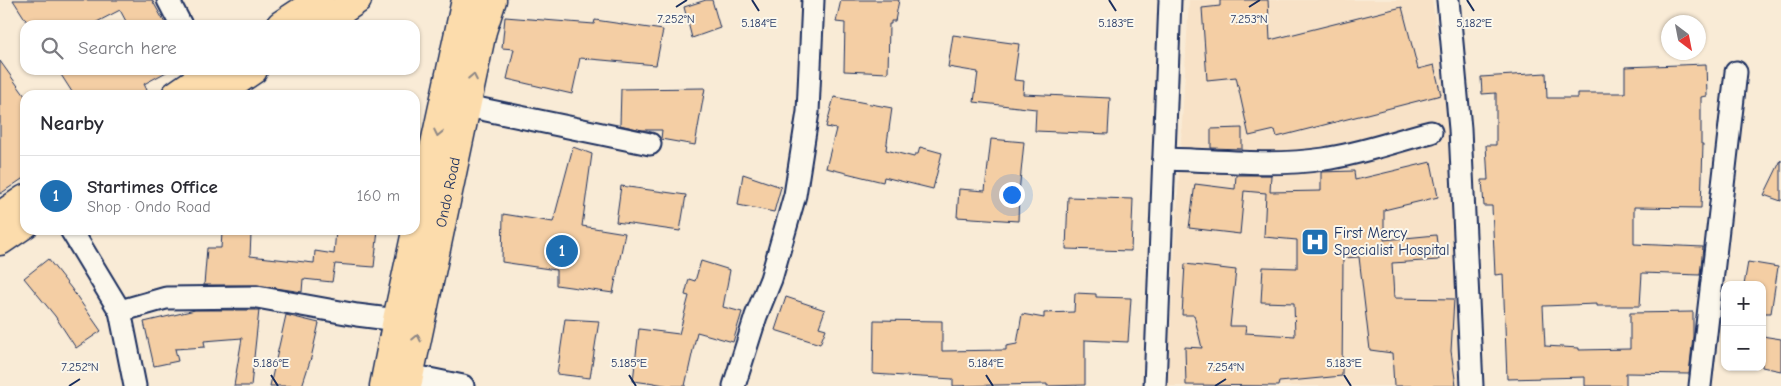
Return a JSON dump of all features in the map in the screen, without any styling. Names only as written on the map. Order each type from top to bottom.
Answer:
[{"type":"main road","points":[[289,20],[319,0]]},
{"type":"main road","points":[[327,20],[356,0]]},
{"type":"main road","name":"Ondo Road","points":[[397,379],[467,106],[482,31],[492,0]]},
{"type":"main road","name":"Ondo Road","points":[[420,209],[465,2]]},
{"type":"main road","points":[[185,90],[210,77]]},
{"type":"main road","points":[[0,216],[20,202]]},
{"type":"main road","points":[[0,241],[20,227]]},
{"type":"main road","name":"Ondo Road","points":[[397,379],[396,320],[414,235]]},
{"type":"street","points":[[168,0],[178,20]]},
{"type":"street","points":[[734,386],[756,316],[771,279],[795,195],[808,112],[813,0]]},
{"type":"street","points":[[1155,386],[1170,0]]},
{"type":"street","points":[[1448,0],[1460,129],[1472,386]]},
{"type":"street","points":[[1700,386],[1736,72]]},
{"type":"street","points":[[467,106],[650,144]]},
{"type":"street","points":[[1164,159],[1284,163],[1350,154],[1430,132]]},
{"type":"street","points":[[74,235],[120,311],[135,386]]},
{"type":"street","points":[[120,311],[166,298],[257,297],[396,320]]},
{"type":"street","points":[[397,379],[463,386]]},
{"type":"shaded area","name":"First Mercy Specialist Hospital","points":[[1189,0],[1432,0],[1446,98],[1462,386],[1167,386]]},
{"type":"building","points":[[13,0],[152,0],[163,20],[125,20],[120,10],[101,20],[26,20]]},
{"type":"building","points":[[712,0],[720,28],[692,38],[684,7]]},
{"type":"building","points":[[841,0],[899,0],[895,21],[891,21],[891,24],[889,24],[888,73],[844,71],[845,23],[836,22]]},
{"type":"building","points":[[1220,0],[1268,0],[1270,40],[1402,7],[1418,69],[1434,65],[1441,95],[1277,137],[1275,130],[1249,136],[1236,77],[1207,80],[1202,8],[1220,6]]},
{"type":"building","points":[[505,17],[594,24],[595,20],[663,30],[656,65],[580,58],[572,94],[507,79],[514,49],[502,48]]},
{"type":"building","points":[[953,35],[1019,44],[1014,80],[1024,81],[1023,94],[1110,98],[1108,134],[1035,131],[1036,109],[974,102],[978,72],[948,67]]},
{"type":"building","points":[[0,61],[21,90],[20,180],[0,194]]},
{"type":"building","points":[[1706,64],[1707,96],[1701,97],[1701,144],[1703,144],[1701,208],[1634,207],[1634,244],[1703,247],[1700,275],[1642,273],[1640,306],[1597,306],[1597,304],[1543,306],[1545,346],[1579,348],[1579,350],[1630,349],[1630,313],[1693,312],[1693,336],[1689,374],[1626,373],[1626,386],[1585,386],[1585,377],[1507,379],[1503,274],[1495,275],[1492,206],[1484,206],[1482,180],[1488,180],[1486,145],[1496,145],[1496,93],[1482,94],[1481,77],[1546,73],[1547,98],[1578,98],[1578,93],[1625,93],[1625,67]]},
{"type":"building","points":[[61,75],[161,75],[144,84],[147,90],[71,90]]},
{"type":"building","points":[[705,88],[695,145],[661,139],[662,130],[642,130],[620,125],[621,89]]},
{"type":"building","points":[[834,97],[892,108],[886,150],[914,157],[915,154],[918,154],[920,147],[942,153],[933,189],[884,177],[883,182],[826,168],[836,129],[826,127]]},
{"type":"building","points":[[1242,128],[1242,149],[1211,148],[1211,129]]},
{"type":"building","points":[[991,139],[1024,142],[1018,221],[957,217],[959,189],[985,191]]},
{"type":"building","points":[[573,147],[592,154],[582,226],[625,233],[613,293],[556,285],[556,270],[502,262],[503,214],[553,222]]},
{"type":"building","points":[[1781,160],[1781,201],[1764,195]]},
{"type":"building","points":[[1431,162],[1438,197],[1384,210],[1384,240],[1436,235],[1439,260],[1392,263],[1394,298],[1454,299],[1451,351],[1456,386],[1394,386],[1392,353],[1370,350],[1359,257],[1343,258],[1342,376],[1279,382],[1278,386],[1186,385],[1185,347],[1202,348],[1194,315],[1182,315],[1185,264],[1236,270],[1230,326],[1246,326],[1245,333],[1295,336],[1294,303],[1261,302],[1263,267],[1297,268],[1297,240],[1264,237],[1266,193],[1244,191],[1240,234],[1189,228],[1195,184],[1235,189],[1236,175],[1271,175],[1270,192],[1321,191],[1321,172],[1354,171],[1355,180]]},
{"type":"building","points":[[743,174],[781,187],[774,212],[738,205]]},
{"type":"building","points":[[621,186],[686,195],[680,231],[616,222]]},
{"type":"building","points":[[1068,197],[1133,199],[1131,251],[1066,249]]},
{"type":"building","points":[[222,235],[251,235],[250,256],[314,263],[315,251],[334,254],[336,235],[377,235],[374,267],[335,264],[332,282],[303,279],[302,292],[257,285],[204,285],[207,248],[221,248]]},
{"type":"building","points":[[48,259],[101,331],[76,348],[55,316],[24,278]]},
{"type":"building","points":[[701,261],[730,270],[723,307],[742,312],[733,342],[697,332],[685,386],[633,381],[639,329],[679,334],[689,296],[685,295],[689,279],[695,281]]},
{"type":"building","points":[[1748,262],[1778,267],[1771,313],[1766,313],[1766,281],[1745,281]]},
{"type":"building","points":[[1075,293],[1096,294],[1096,297],[1131,298],[1128,342],[1085,340],[1085,385],[953,386],[953,379],[873,374],[874,320],[942,321],[942,351],[1006,350],[1006,346],[1017,344],[1022,314],[1044,318],[1044,313],[1074,312]]},
{"type":"building","points":[[786,297],[825,310],[819,327],[826,329],[820,344],[775,330]]},
{"type":"building","points":[[195,310],[259,310],[251,386],[234,386],[242,338],[204,341],[205,347],[175,349],[178,361],[154,366],[144,322]]},
{"type":"building","points":[[286,315],[319,323],[302,386],[270,386]]},
{"type":"building","points":[[565,319],[599,321],[590,378],[557,374]]},
{"type":"building","points":[[1766,337],[1781,339],[1781,371],[1766,368]]},
{"type":"place","name":"First Mercy Specialist Hospital","points":[[1315,242]]},
{"type":"place","name":"Startimes Office","points":[[562,251]]}]
